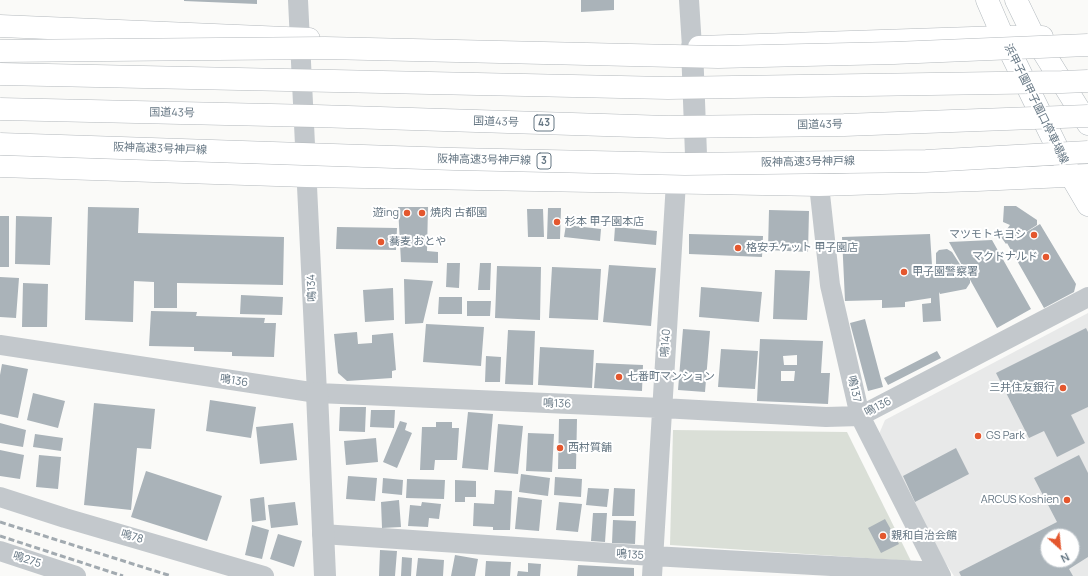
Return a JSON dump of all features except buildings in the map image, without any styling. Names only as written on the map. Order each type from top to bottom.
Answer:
[{"type":"main road","name":"浜甲子園甲子園口停車場線","points":[[987,0],[1003,37],[1080,176],[1088,206]]},
{"type":"main road","points":[[1016,0],[1034,37],[1088,124]]},
{"type":"main road","points":[[0,26],[300,38],[692,47],[1088,35]]},
{"type":"main road","points":[[0,51],[325,48],[718,57],[894,53],[1088,45]]},
{"type":"main road","points":[[0,74],[668,88],[1088,81]]},
{"type":"main road","name":"国道43号","points":[[0,109],[324,116],[668,128],[844,125],[1088,116]]},
{"type":"main road","name":"阪神高速3号神戸線","points":[[0,144],[454,160],[685,164],[926,161],[1088,152]]},
{"type":"main road","points":[[0,166],[307,176],[819,185],[1080,176]]},
{"type":"street","name":"鳴134","points":[[298,0],[325,576]]},
{"type":"street","name":"鳴140","points":[[652,576],[662,408],[687,182],[692,47],[689,0]]},
{"type":"street","name":"鳴137","points":[[819,185],[830,285],[860,416],[940,574]]},
{"type":"street","name":"鳴136","points":[[0,344],[317,394],[662,408],[826,417],[860,416],[1088,297]]},
{"type":"street","name":"鳴78","points":[[0,497],[65,518],[264,576]]},
{"type":"street","name":"鳴135","points":[[322,534],[940,574]]},
{"type":"street","name":"鳴275","points":[[0,551],[76,576]]},
{"type":"shaded area","points":[[1088,313],[1088,576],[954,576],[935,547],[879,434],[885,420]]},
{"type":"shaded area","points":[[673,430],[847,432],[911,561],[670,545]]},
{"type":"railway","points":[[0,522],[171,576]]},
{"type":"railway","points":[[0,536],[123,576]]},
{"type":"place","name":"遊ing","points":[[407,213]]},
{"type":"place","name":"焼肉 古都園","points":[[422,213]]},
{"type":"place","name":"杉本 甲子園本店","points":[[557,222]]},
{"type":"place","name":"マツモトキヨシ","points":[[1034,235]]},
{"type":"place","name":"蕎麦 おとや","points":[[381,242]]},
{"type":"place","name":"格安チケット 甲子園店","points":[[738,248]]},
{"type":"place","name":"マクドナルド","points":[[1046,257]]},
{"type":"place","name":"甲子園警察署","points":[[904,272]]},
{"type":"place","name":"七番町マンション","points":[[619,377]]},
{"type":"place","name":"三井住友銀行","points":[[1063,388]]},
{"type":"place","name":"GS Park","points":[[978,436]]},
{"type":"place","name":"西村質舗","points":[[560,448]]},
{"type":"place","name":"ARCUS Koshien","points":[[1067,500]]},
{"type":"place","name":"親和自治会館","points":[[883,536]]}]
